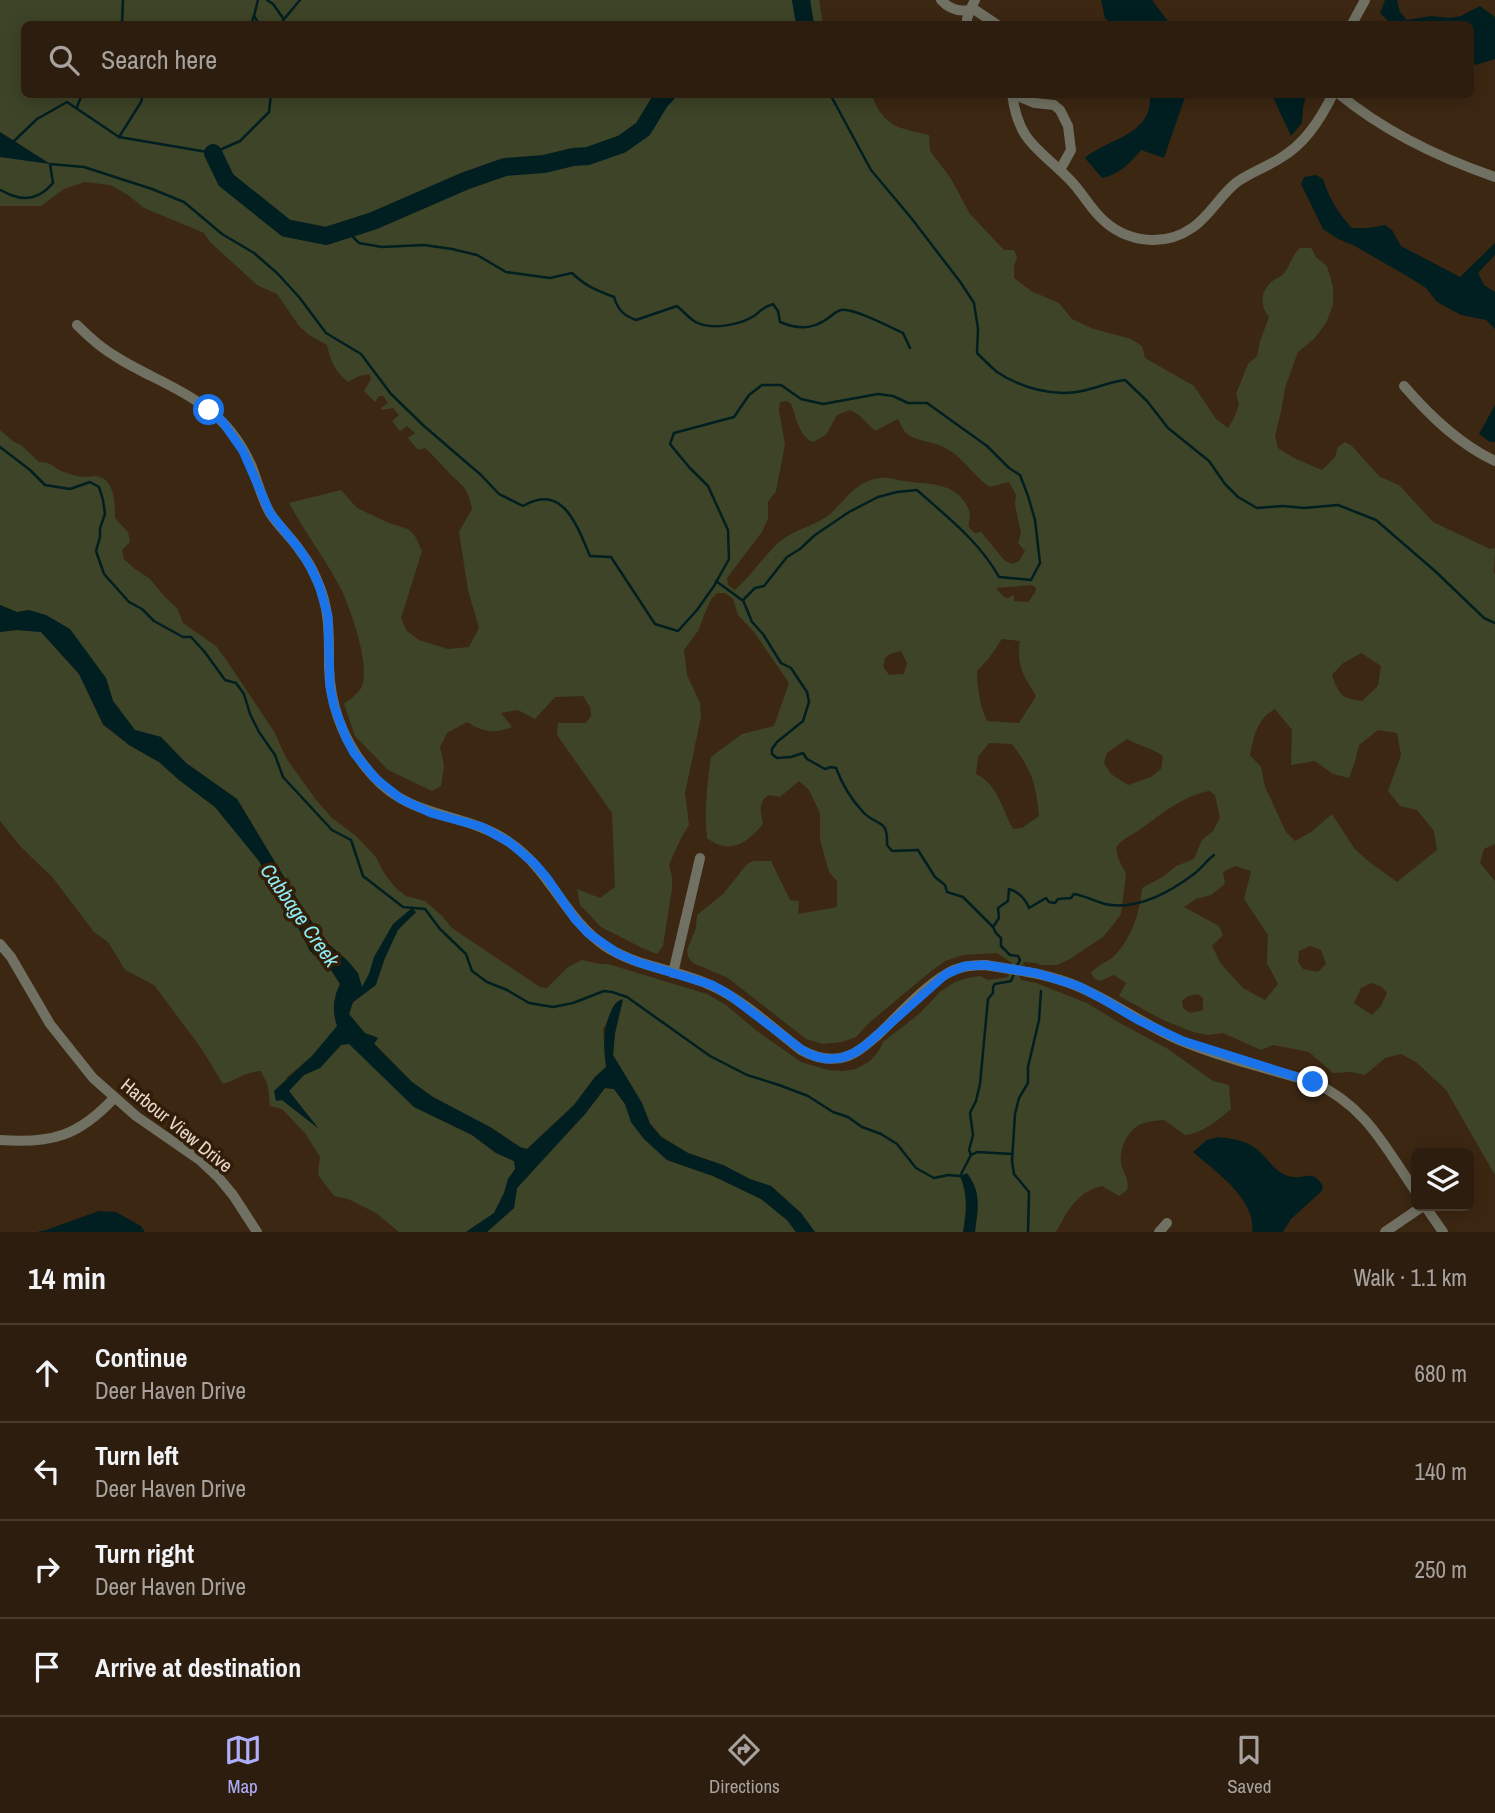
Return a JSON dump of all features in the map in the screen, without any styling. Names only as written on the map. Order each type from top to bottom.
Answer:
[{"type":"street","points":[[941,0],[950,8],[963,11],[972,5],[992,21]]},
{"type":"street","points":[[1354,21],[1365,0]]},
{"type":"street","points":[[1013,98],[1021,131],[1040,153],[1060,170],[1099,216],[1116,229],[1142,239],[1157,241],[1180,235],[1193,228],[1234,185],[1294,149],[1315,127],[1331,98]]},
{"type":"street","points":[[1022,98],[1035,103],[1049,103],[1060,110],[1068,126],[1071,150],[1060,170]]},
{"type":"street","points":[[1344,98],[1373,119],[1421,146],[1464,167],[1495,177]]},
{"type":"street","points":[[77,325],[113,356],[195,399],[222,421],[233,435],[251,467],[270,513],[300,550],[319,585],[328,616],[334,706],[354,753],[376,779],[401,799],[431,813],[482,827],[509,842],[534,863],[588,933],[617,953],[637,962],[712,985],[807,1053],[834,1059],[860,1050],[955,969],[975,965],[1053,978],[1078,986],[1138,1020],[1183,1041],[1313,1082],[1330,1090],[1354,1107],[1367,1121],[1411,1185]]},
{"type":"street","points":[[1404,386],[1447,430],[1495,461]]},
{"type":"street","points":[[673,973],[700,858]]},
{"type":"street","name":"Harbour View Drive","points":[[0,944],[11,957],[50,1024],[75,1056],[114,1098],[201,1161],[218,1177],[257,1232]]},
{"type":"street","points":[[0,1140],[37,1141],[64,1135],[89,1122],[114,1098]]},
{"type":"street","points":[[1385,1232],[1416,1211]]},
{"type":"street","points":[[1428,1211],[1443,1232]]},
{"type":"green space","points":[[0,0],[819,0],[822,21],[21,21],[21,98],[873,98],[881,114],[893,124],[929,135],[930,151],[950,177],[970,214],[1004,250],[1014,250],[1017,257],[1014,278],[1031,291],[1059,303],[1072,319],[1091,328],[1131,339],[1142,346],[1145,358],[1194,386],[1216,419],[1228,428],[1239,405],[1236,394],[1248,364],[1257,356],[1269,317],[1264,308],[1263,295],[1271,282],[1284,274],[1300,248],[1311,248],[1316,257],[1327,266],[1333,287],[1333,305],[1326,323],[1314,339],[1298,352],[1285,388],[1275,435],[1278,448],[1322,470],[1335,457],[1338,447],[1345,442],[1351,445],[1380,477],[1399,485],[1433,522],[1490,549],[1495,548],[1495,844],[1484,849],[1480,863],[1495,881],[1495,1175],[1446,1090],[1416,1062],[1401,1054],[1385,1058],[1365,1075],[1351,1072],[1333,1073],[1309,1052],[1273,1045],[1261,1050],[1223,1033],[1208,1035],[1193,1032],[1163,1020],[1119,996],[1126,983],[1114,975],[1100,981],[1094,978],[1091,973],[1114,956],[1130,933],[1137,915],[1142,888],[1176,866],[1194,859],[1202,840],[1213,831],[1220,818],[1215,795],[1209,791],[1174,806],[1118,845],[1118,858],[1126,874],[1121,914],[1103,937],[1057,965],[1024,962],[1019,976],[1021,980],[1036,983],[1087,1003],[1168,1049],[1213,1081],[1229,1085],[1231,1109],[1210,1126],[1192,1134],[1185,1135],[1164,1120],[1146,1122],[1136,1127],[1126,1138],[1121,1153],[1121,1163],[1128,1183],[1127,1190],[1119,1196],[1102,1186],[1086,1193],[1074,1203],[1056,1232],[975,1232],[978,1208],[960,1176],[965,1196],[963,1232],[815,1232],[801,1213],[771,1186],[688,1153],[661,1136],[650,1123],[642,1103],[613,1055],[623,1000],[603,1029],[606,1067],[574,1105],[527,1149],[433,1097],[412,1082],[374,1043],[378,1038],[365,1034],[349,1014],[353,1002],[371,987],[376,979],[396,933],[416,913],[412,908],[369,974],[362,988],[347,960],[327,943],[305,912],[237,799],[186,763],[161,737],[135,730],[113,701],[106,678],[29,610],[17,612],[0,605],[0,430],[39,462],[83,477],[96,476],[107,482],[113,492],[115,518],[128,532],[130,542],[122,550],[124,559],[149,578],[177,608],[183,623],[216,646],[275,733],[286,758],[317,801],[375,856],[397,889],[406,896],[425,901],[452,928],[540,987],[547,988],[568,967],[582,960],[608,964],[707,994],[726,1005],[801,1062],[828,1070],[843,1071],[856,1069],[870,1061],[883,1042],[955,982],[980,976],[988,980],[1008,977],[1012,963],[997,953],[963,955],[945,961],[870,1022],[856,1037],[823,1044],[806,1039],[728,978],[693,963],[688,957],[687,950],[696,928],[697,915],[724,893],[747,864],[753,861],[771,861],[790,900],[799,901],[798,914],[837,907],[837,881],[829,872],[820,840],[820,813],[809,790],[799,781],[780,797],[769,795],[765,798],[761,808],[763,824],[746,841],[735,846],[723,846],[707,838],[706,798],[711,757],[742,734],[774,726],[789,683],[754,632],[738,615],[733,599],[725,593],[717,593],[712,598],[698,631],[684,650],[687,675],[700,703],[701,717],[685,793],[689,825],[669,865],[672,888],[663,946],[657,954],[601,927],[580,905],[577,889],[600,898],[615,887],[612,813],[557,735],[558,723],[586,723],[591,716],[590,707],[583,696],[555,697],[535,719],[518,710],[501,713],[512,727],[500,731],[478,728],[467,722],[447,733],[440,747],[444,765],[441,786],[432,791],[388,770],[355,736],[344,704],[360,690],[364,669],[350,612],[336,580],[289,503],[341,490],[357,508],[408,529],[415,536],[422,551],[401,618],[407,631],[419,640],[448,649],[469,647],[479,628],[468,590],[459,532],[472,509],[465,488],[425,448],[418,450],[408,438],[415,433],[407,426],[400,431],[392,421],[399,415],[393,408],[381,410],[388,403],[383,396],[379,396],[375,402],[364,391],[371,379],[369,374],[348,382],[339,374],[327,345],[299,326],[277,294],[257,285],[210,242],[204,233],[144,208],[110,185],[85,182],[64,189],[41,206],[0,206],[0,157],[49,163],[0,132]],"holes":[[[787,401],[791,404],[801,431],[813,442],[826,435],[837,415],[850,410],[875,431],[898,419],[906,433],[950,451],[990,487],[1009,482],[1016,495],[1015,505],[1021,533],[1018,543],[1025,551],[1019,561],[1013,564],[1005,561],[981,532],[975,533],[970,529],[970,512],[961,497],[950,489],[878,478],[857,487],[826,517],[779,542],[735,590],[728,585],[727,578],[762,532],[768,519],[768,502],[776,491],[785,445],[780,402]],[[1032,585],[1036,588],[1028,602],[1014,601],[1014,595],[1004,597],[996,588]],[[1002,639],[1020,641],[1020,664],[1036,696],[1019,723],[987,721],[979,696],[977,671]],[[901,651],[907,663],[904,674],[889,675],[883,666],[885,658]],[[1361,653],[1381,666],[1378,686],[1362,701],[1342,694],[1332,675],[1342,664]],[[1275,709],[1292,730],[1291,765],[1315,761],[1333,774],[1349,778],[1359,745],[1378,730],[1397,733],[1401,755],[1388,791],[1400,806],[1417,810],[1434,831],[1437,850],[1397,882],[1354,848],[1332,814],[1311,832],[1295,841],[1286,832],[1265,787],[1261,767],[1250,755],[1255,735],[1264,718]],[[1127,739],[1163,756],[1161,769],[1151,777],[1128,785],[1111,774],[1104,763],[1107,753]],[[989,743],[1012,744],[1032,778],[1039,816],[1022,828],[1013,829],[999,798],[989,784],[976,774],[978,757]],[[1235,866],[1251,871],[1244,899],[1268,935],[1267,963],[1278,984],[1265,1000],[1243,988],[1221,964],[1212,946],[1223,935],[1219,926],[1184,907],[1196,899],[1211,895],[1225,884],[1223,872]],[[1310,946],[1321,950],[1326,964],[1318,972],[1303,969],[1298,962],[1299,951]],[[1371,983],[1382,987],[1387,993],[1381,1006],[1372,1015],[1354,1003],[1361,988]],[[1198,994],[1203,998],[1203,1010],[1190,1013],[1183,1008],[1182,1001],[1188,996]]]},
{"type":"green space","points":[[0,632],[41,632],[79,674],[103,725],[129,745],[159,762],[215,807],[259,861],[310,951],[331,970],[340,984],[334,1005],[338,1026],[312,1056],[287,1077],[282,1100],[316,1126],[288,1091],[304,1075],[320,1068],[341,1045],[349,1043],[414,1107],[472,1135],[496,1153],[514,1161],[516,1169],[508,1179],[494,1213],[466,1232],[399,1232],[376,1213],[348,1199],[334,1196],[318,1175],[320,1157],[305,1133],[282,1109],[270,1106],[268,1086],[261,1071],[223,1084],[201,1048],[154,985],[125,970],[108,942],[94,932],[53,878],[21,847],[0,821]]},
{"type":"green space","points":[[605,1088],[614,1089],[625,1104],[631,1122],[644,1139],[667,1160],[713,1176],[761,1199],[787,1220],[796,1232],[487,1232],[514,1208],[517,1188],[585,1114]]},
{"type":"water","points":[[1101,0],[1152,0],[1168,21],[1108,21]]},
{"type":"water","points":[[1385,0],[1397,0],[1400,12],[1407,20],[1431,16],[1461,16],[1480,6],[1495,17],[1495,59],[1476,65],[1474,62],[1474,21],[1388,21],[1380,13]]},
{"type":"water","points":[[1150,98],[1185,98],[1164,158],[1141,150],[1124,168],[1102,178],[1085,158],[1128,134],[1144,119],[1149,109]]},
{"type":"water","points":[[1273,98],[1305,98],[1302,123],[1291,136]]},
{"type":"water","points":[[0,132],[50,164],[0,157]]},
{"type":"water","points":[[1316,175],[1323,179],[1334,205],[1352,228],[1385,225],[1392,230],[1401,246],[1460,277],[1495,243],[1495,255],[1478,273],[1484,285],[1495,292],[1495,329],[1486,320],[1461,315],[1437,302],[1426,288],[1323,229],[1301,184],[1304,177]]},
{"type":"water","points":[[1495,405],[1495,442],[1490,442],[1479,434]]},
{"type":"water","name":"Cabbage Creek","points":[[0,605],[17,612],[29,610],[46,615],[70,629],[106,678],[113,701],[135,730],[161,737],[186,763],[237,799],[305,912],[327,943],[358,973],[362,987],[374,957],[393,924],[412,908],[416,912],[398,930],[376,985],[353,1002],[349,1014],[365,1033],[378,1038],[374,1044],[412,1082],[433,1097],[527,1149],[574,1105],[606,1067],[605,1029],[614,1005],[623,999],[613,1055],[642,1103],[650,1124],[661,1137],[688,1153],[771,1186],[801,1213],[815,1232],[796,1232],[787,1220],[761,1199],[713,1176],[667,1160],[644,1139],[631,1122],[625,1104],[614,1089],[605,1088],[585,1114],[517,1188],[514,1208],[487,1232],[466,1232],[494,1213],[515,1169],[514,1161],[496,1153],[472,1135],[414,1107],[349,1044],[341,1045],[320,1068],[304,1075],[289,1091],[319,1129],[282,1100],[276,1101],[274,1091],[312,1056],[337,1026],[334,1005],[340,984],[331,970],[310,951],[259,861],[215,807],[159,762],[129,745],[103,724],[79,674],[41,632],[0,632]]},
{"type":"water","points":[[1218,1137],[1248,1144],[1285,1175],[1315,1177],[1323,1186],[1322,1191],[1291,1219],[1283,1232],[1252,1232],[1248,1209],[1233,1187],[1193,1152],[1207,1140]]},
{"type":"water","points":[[967,1173],[977,1194],[975,1232],[963,1232],[966,1203],[960,1176]]},
{"type":"water","points":[[99,1211],[116,1212],[141,1226],[145,1232],[37,1232],[46,1230]]},
{"type":"waterway","points":[[122,21],[123,0]]},
{"type":"waterway","points":[[257,21],[254,16],[258,0]]},
{"type":"waterway","points":[[267,0],[283,18]]},
{"type":"waterway","points":[[282,21],[300,0]]},
{"type":"waterway","points":[[801,0],[804,21]]},
{"type":"waterway","points":[[252,21],[254,16]]},
{"type":"waterway","points":[[77,107],[80,98]]},
{"type":"waterway","points":[[119,137],[142,98]]},
{"type":"waterway","points":[[14,141],[37,119],[67,102],[119,137],[213,153],[240,141],[269,112],[271,98]]},
{"type":"waterway","points":[[213,153],[226,180],[286,228],[326,236],[373,221],[465,181],[505,167],[544,164],[588,156],[622,144],[643,129],[663,98]]},
{"type":"waterway","points":[[832,98],[871,170],[912,219],[974,303],[978,329],[977,353],[997,372],[1027,387],[1060,393],[1082,391],[1125,380],[1147,401],[1168,428],[1209,461],[1238,497],[1257,508],[1338,505],[1376,520],[1484,618],[1495,623]]},
{"type":"waterway","points":[[0,190],[23,198],[39,194],[53,183],[50,164],[84,167],[184,202],[222,234],[254,253],[277,273],[326,333],[361,354],[391,394],[499,494],[523,506],[537,500],[549,499],[558,503],[574,521],[590,556],[611,557],[655,624],[678,631],[697,610],[729,559],[728,530],[708,486],[670,444],[674,433],[734,417],[749,395],[762,385],[781,385],[801,399],[823,404],[878,394],[893,396],[908,403],[927,403],[987,446],[1020,475],[1028,496],[1035,520],[1040,563],[1031,580],[999,577],[972,541],[917,490],[878,497],[849,512],[787,557],[764,586],[755,588],[743,600],[752,622],[781,663],[791,668],[807,692],[809,702],[803,721],[777,742],[772,754],[777,758],[803,753],[807,759],[825,769],[836,768],[847,791],[859,807],[868,817],[884,826],[887,845],[892,851],[918,850],[935,877],[945,885],[947,892],[963,897],[993,927],[1001,938],[1001,946],[1010,955],[1018,956],[1020,960],[1017,966]]},
{"type":"waterway","points":[[346,230],[359,243],[382,247],[424,245],[452,249],[477,255],[506,272],[550,278],[572,273],[587,285],[614,297],[622,312],[636,320],[677,306],[700,324],[724,326],[748,319],[773,304],[778,311],[780,322],[804,327],[821,323],[839,311],[847,310],[903,333],[910,348]]},
{"type":"waterway","points":[[0,447],[45,485],[70,489],[90,482],[99,487],[105,514],[96,551],[104,574],[129,602],[142,609],[154,621],[183,637],[191,637],[225,680],[236,683],[244,694],[259,732],[275,755],[283,777],[332,830],[351,840],[363,876],[403,907],[425,909],[440,929],[466,954],[472,971],[487,982],[529,1003],[553,1007],[573,1003],[604,991],[627,997],[710,1056],[747,1075],[808,1096],[833,1112],[881,1134],[897,1144],[916,1168],[934,1178],[960,1176],[971,1155],[969,1150],[973,1135],[970,1113],[980,1084],[988,999],[995,984],[1011,981],[1015,972]]},
{"type":"waterway","points":[[716,581],[742,600]]},
{"type":"waterway","points":[[993,927],[999,918],[998,908],[1008,901],[1009,889],[1021,896],[1029,908],[1046,898],[1055,903],[1058,899],[1071,898],[1074,894],[1105,904],[1129,905],[1174,887],[1197,872],[1214,855]]},
{"type":"waterway","points":[[1028,1232],[1029,1192],[1014,1174],[1012,1161],[1015,1114],[1019,1098],[1028,1083],[1028,1067],[1039,1020],[1041,991]]},
{"type":"waterway","points":[[971,1155],[977,1152],[1012,1154]]},
{"type":"route","points":[[209,410],[233,435],[251,467],[270,513],[300,550],[319,585],[328,616],[330,687],[339,722],[354,753],[376,779],[401,799],[431,813],[482,827],[525,854],[547,878],[575,919],[605,946],[637,962],[712,985],[802,1050],[821,1058],[841,1058],[860,1050],[946,974],[965,966],[985,965],[1036,973],[1078,986],[1138,1020],[1183,1041],[1313,1082]]}]
